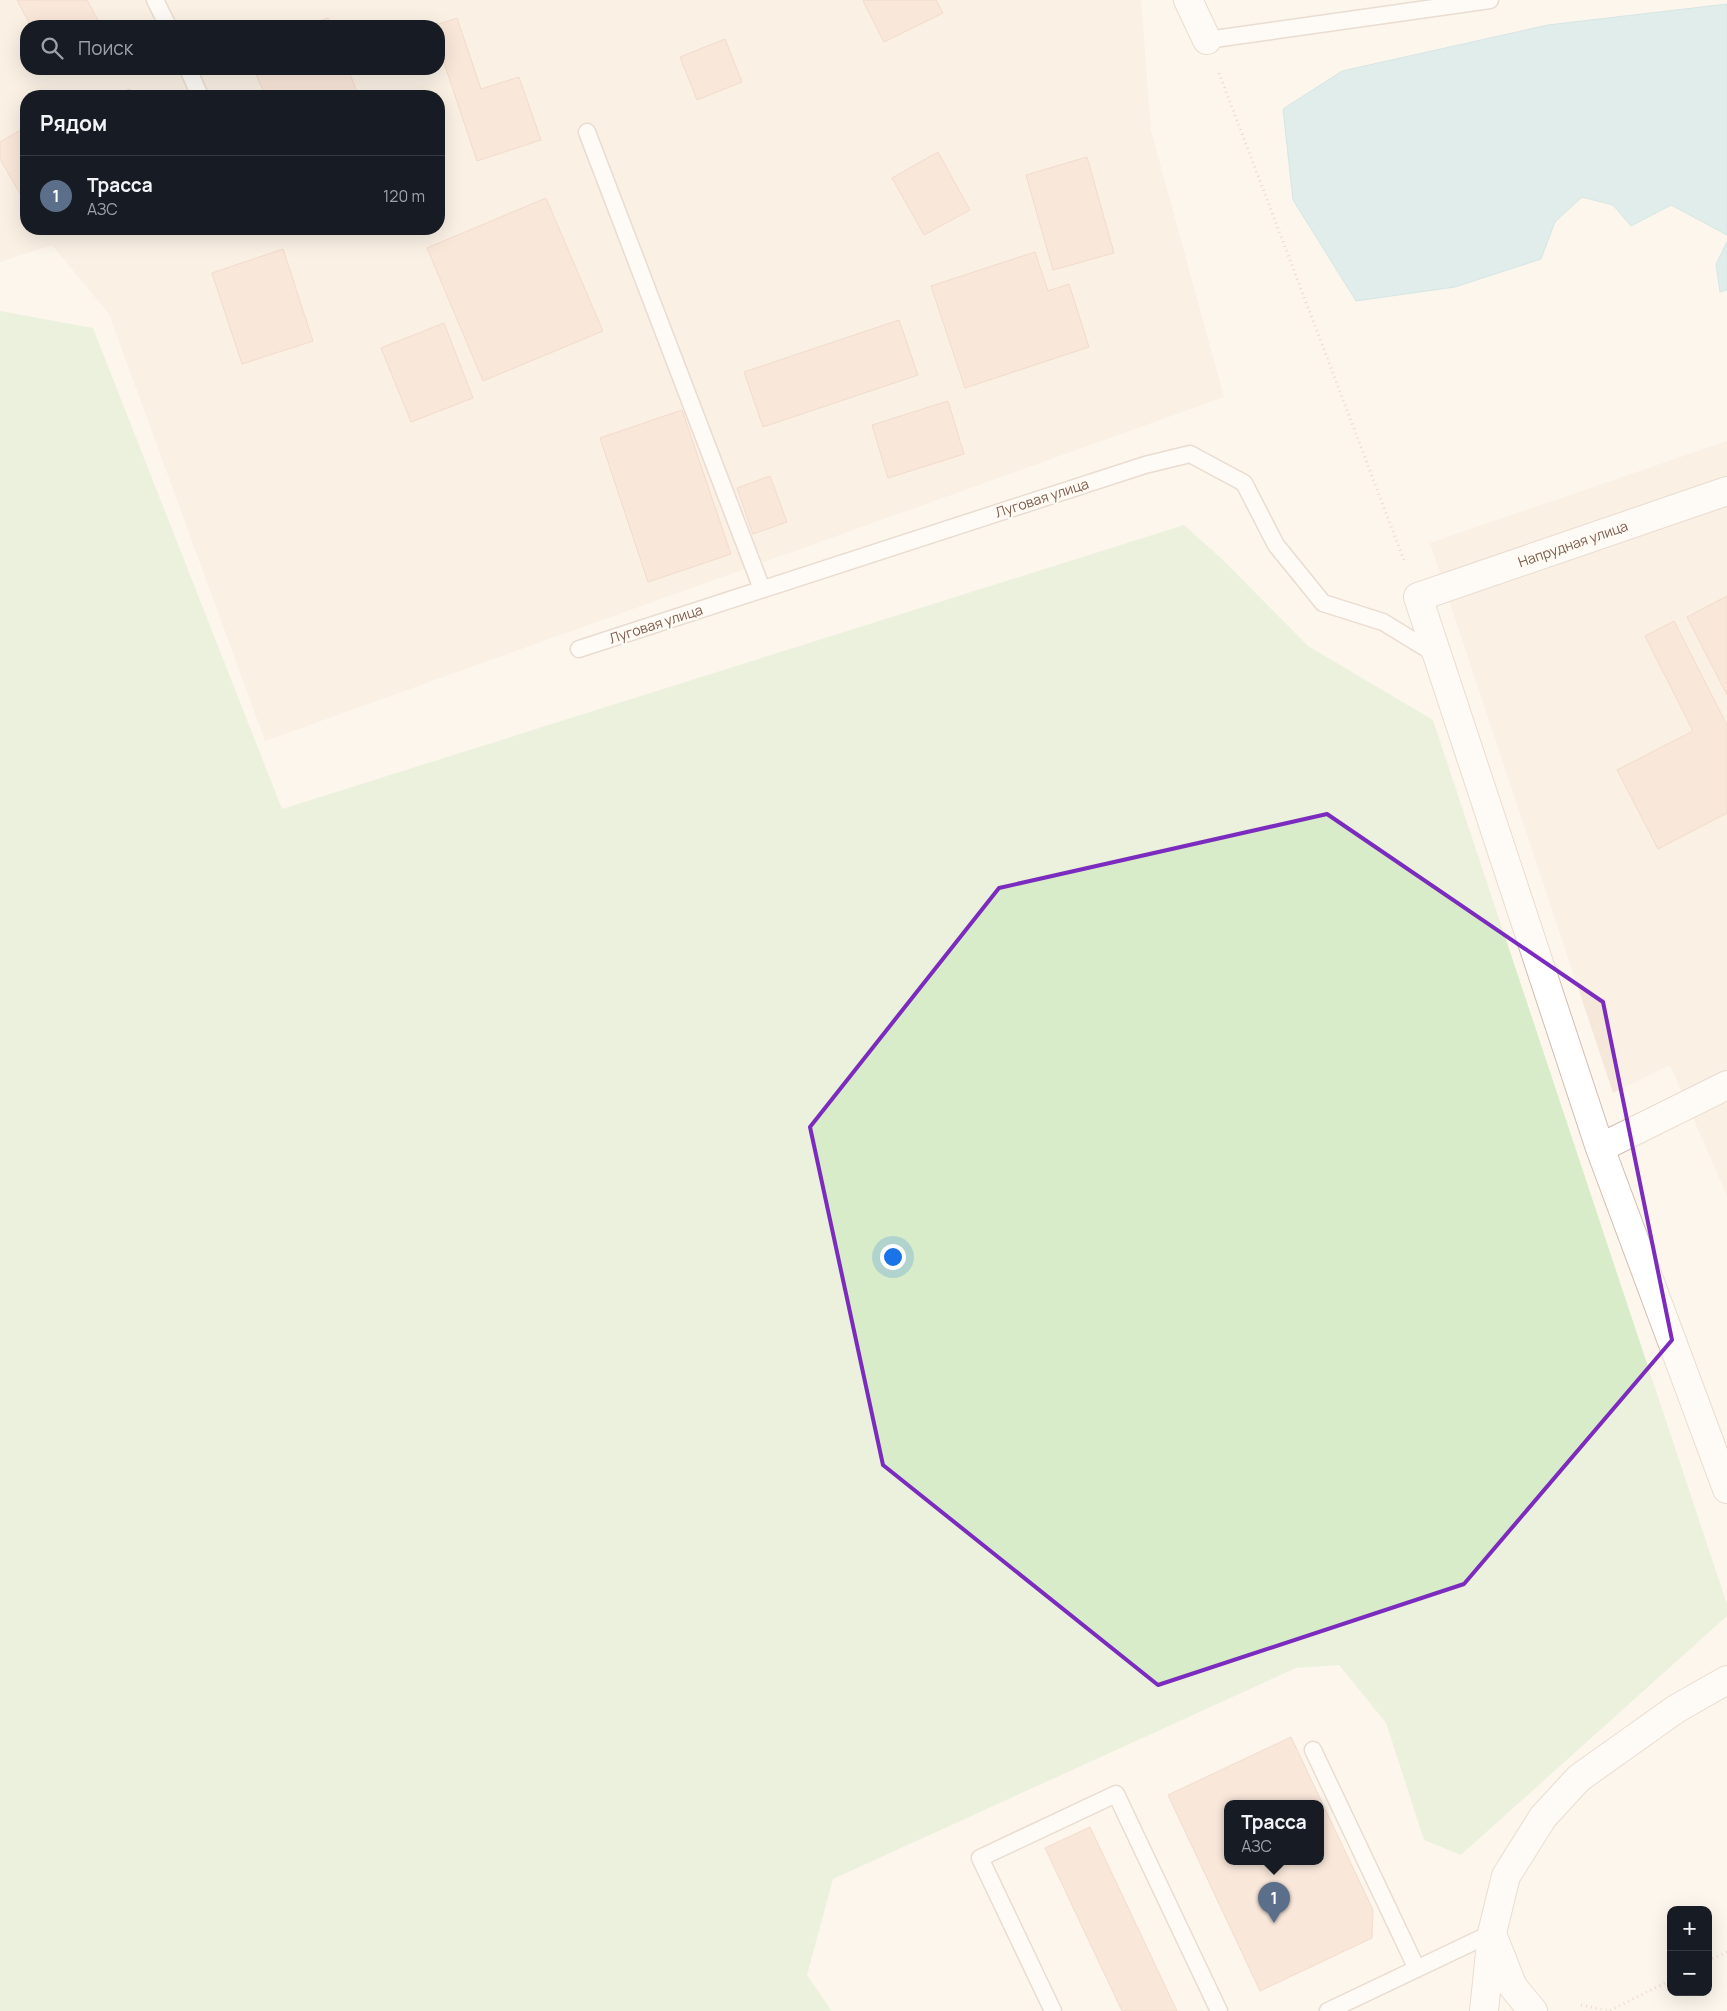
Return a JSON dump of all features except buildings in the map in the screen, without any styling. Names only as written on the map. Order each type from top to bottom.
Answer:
[{"type":"street","points":[[1188,0],[1207,40]]},
{"type":"street","name":"Напрудная улица","points":[[1418,597],[1727,491]]},
{"type":"street","points":[[1418,597],[1600,1148],[1727,1489]]},
{"type":"street","points":[[1600,1148],[1727,1085]]},
{"type":"street","points":[[1484,2011],[1492,1933],[1506,1876],[1544,1817],[1579,1778],[1676,1709],[1727,1680]]},
{"type":"street","points":[[1492,1933],[1513,1987],[1533,2011]]},
{"type":"lane","points":[[155,0],[165,20]]},
{"type":"lane","points":[[1207,40],[1490,0]]},
{"type":"lane","points":[[191,75],[197,90]]},
{"type":"lane","points":[[587,132],[762,589]]},
{"type":"lane","name":"Луговая улица","points":[[579,649],[1145,465],[1190,454],[1244,483],[1276,545],[1323,604],[1383,622],[1437,655]]},
{"type":"lane","points":[[1313,1750],[1417,1969]]},
{"type":"lane","points":[[1053,2011],[980,1858],[1116,1794],[1219,2011]]},
{"type":"lane","points":[[1328,2011],[1492,1933]]},
{"type":"path","points":[[1207,40],[1418,597]]},
{"type":"path","points":[[1712,1959],[1727,1952]]},
{"type":"path","points":[[1581,2005],[1609,2011],[1667,1982]]},
{"type":"highlighted area","points":[[1327,814],[1603,1002],[1672,1340],[1464,1584],[1158,1685],[883,1465],[810,1127],[999,888]]},
{"type":"shaded area","points":[[0,0],[1141,0],[1151,131],[1224,397],[265,741],[109,314],[52,245],[0,262]]},
{"type":"shaded area","points":[[1727,441],[1727,1196],[1670,1065],[1613,1093],[1430,543]]},
{"type":"green space","points":[[0,311],[93,328],[282,809],[1184,525],[1222,559],[1308,646],[1433,720],[1727,1604],[1727,1616],[1461,1855],[1424,1840],[1386,1723],[1339,1665],[1296,1668],[833,1879],[807,1975],[832,2011],[0,2011]]},
{"type":"water","points":[[1727,4],[1727,235],[1671,205],[1631,226],[1613,205],[1582,197],[1555,222],[1541,259],[1455,287],[1356,301],[1293,200],[1283,109],[1342,71],[1548,25]]},
{"type":"water","points":[[1727,242],[1727,290],[1720,292],[1716,264]]},
{"type":"place","name":"Трасса","points":[[1274,1923]]}]
